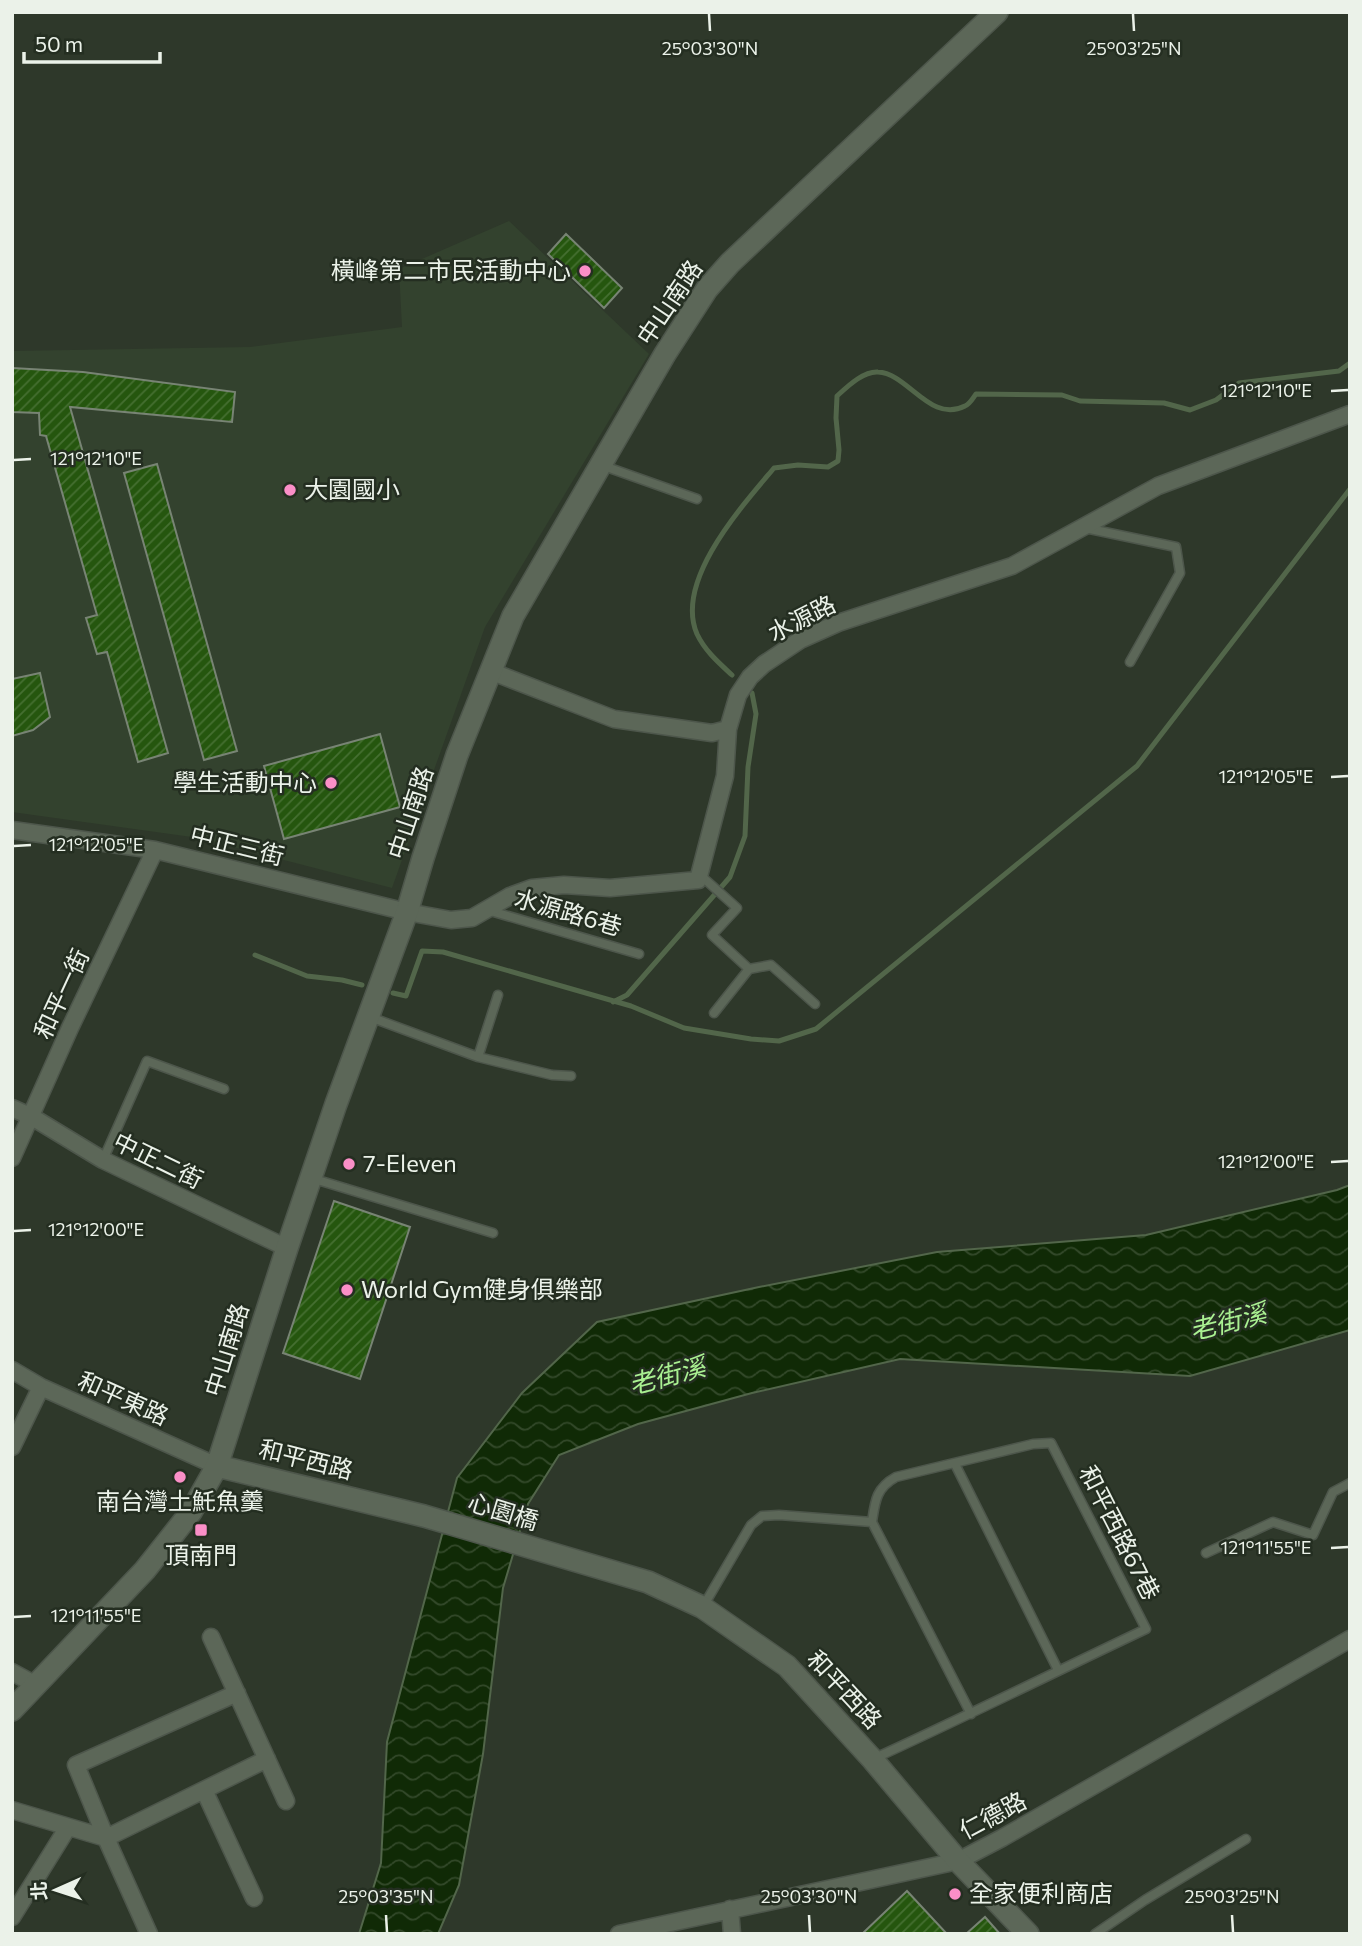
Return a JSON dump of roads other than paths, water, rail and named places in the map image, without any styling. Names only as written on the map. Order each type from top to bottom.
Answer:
[{"type":"main road","name":"中山南路","points":[[12,1710],[145,1570],[191,1513],[217,1466],[287,1248],[407,912],[457,755],[513,616],[600,465],[665,354],[707,289],[730,263],[997,12]]},
{"type":"main road","name":"和平西路","points":[[217,1466],[424,1516]]},
{"type":"main road","name":"心園橋","points":[[424,1516],[567,1559]]},
{"type":"main road","name":"和平西路","points":[[567,1559],[648,1582],[702,1607],[787,1666],[873,1760],[957,1861],[1028,1934]]},
{"type":"street","name":"水源路","points":[[704,878],[725,776],[728,729],[738,695],[750,677],[764,664],[800,639],[838,622],[1012,566],[1158,486],[1350,414]]},
{"type":"street","points":[[490,671],[614,719],[712,733],[728,729]]},
{"type":"street","name":"中正三街","points":[[12,830],[155,850],[407,912]]},
{"type":"street","name":"和平一街","points":[[12,1158],[70,1028],[155,850]]},
{"type":"street","points":[[407,912],[451,920],[472,918],[532,888],[564,884],[610,888],[704,878]]},
{"type":"street","name":"中正二街","points":[[12,1108],[32,1117],[103,1160],[287,1248]]},
{"type":"street","name":"和平東路","points":[[12,1370],[41,1387],[217,1466]]},
{"type":"street","points":[[12,1447],[41,1387]]},
{"type":"street","points":[[211,1637],[286,1801]]},
{"type":"street","name":"仁德路","points":[[619,1934],[957,1861],[1002,1838],[1350,1639]]},
{"type":"street","points":[[12,1672],[36,1685]]},
{"type":"street","points":[[149,1934],[76,1765],[237,1693]]},
{"type":"street","points":[[12,1810],[106,1838],[267,1759]]},
{"type":"street","points":[[204,1790],[254,1898]]},
{"type":"street","points":[[12,1917],[68,1827]]},
{"type":"street","points":[[730,1909],[732,1934]]},
{"type":"lane","points":[[600,465],[697,499]]},
{"type":"lane","points":[[1081,528],[1176,547],[1180,573],[1130,662]]},
{"type":"lane","points":[[704,878],[737,908],[712,935],[749,969]]},
{"type":"lane","name":"水源路6巷","points":[[487,910],[639,954]]},
{"type":"lane","points":[[714,1013],[749,969],[771,965],[815,1004]]},
{"type":"lane","points":[[478,1057],[498,995]]},
{"type":"lane","points":[[368,1016],[478,1057],[552,1075],[571,1076]]},
{"type":"lane","points":[[103,1160],[147,1061],[224,1089]]},
{"type":"lane","points":[[311,1178],[493,1233]]},
{"type":"lane","name":"和平西路67巷","points":[[873,1760],[1146,1629],[1051,1443],[1033,1444],[955,1464]]},
{"type":"lane","points":[[971,1714],[872,1522],[876,1499],[885,1483],[896,1477],[955,1464],[1058,1670]]},
{"type":"lane","points":[[1206,1553],[1273,1522],[1313,1535],[1334,1492],[1350,1483]]},
{"type":"lane","points":[[702,1607],[751,1525],[762,1516],[872,1522]]},
{"type":"lane","points":[[1095,1934],[1144,1900],[1246,1839]]},
{"type":"water","name":"老街溪","points":[[1350,1185],[1350,1330],[1190,1376],[900,1359],[752,1393],[638,1424],[559,1455],[528,1504],[503,1588],[483,1754],[459,1885],[438,1934],[359,1934],[381,1863],[387,1742],[457,1478],[522,1393],[597,1322],[937,1252],[1146,1235]]},
{"type":"waterway","points":[[732,675],[708,651],[697,634],[692,613],[695,591],[703,568],[730,523],[774,468],[798,465],[828,467],[838,461],[837,396],[861,377],[872,372],[889,374],[930,403],[952,410],[967,405],[976,394],[1062,395],[1080,401],[1164,403],[1190,410],[1216,400],[1239,383],[1339,371],[1350,363]]},
{"type":"waterway","points":[[393,993],[406,996],[422,951],[443,952],[631,1006],[684,1028],[779,1041],[816,1029],[1137,766],[1350,489]]},
{"type":"waterway","points":[[613,1002],[627,995],[730,877],[745,836],[748,767],[756,714],[752,693]]},
{"type":"waterway","points":[[255,955],[307,976],[362,985]]},
{"type":"place","name":"橫峰第二市民活動中心","points":[[585,271]]},
{"type":"place","name":"大園國小","points":[[290,490]]},
{"type":"place","name":"學生活動中心","points":[[331,783]]},
{"type":"place","name":"7-Eleven","points":[[349,1164]]},
{"type":"place","name":"World Gym健身俱樂部","points":[[347,1290]]},
{"type":"place","name":"南台灣土魠魚羹","points":[[180,1477]]},
{"type":"place","name":"頂南門","points":[[201,1530]]},
{"type":"place","name":"全家便利商店","points":[[955,1894]]}]
